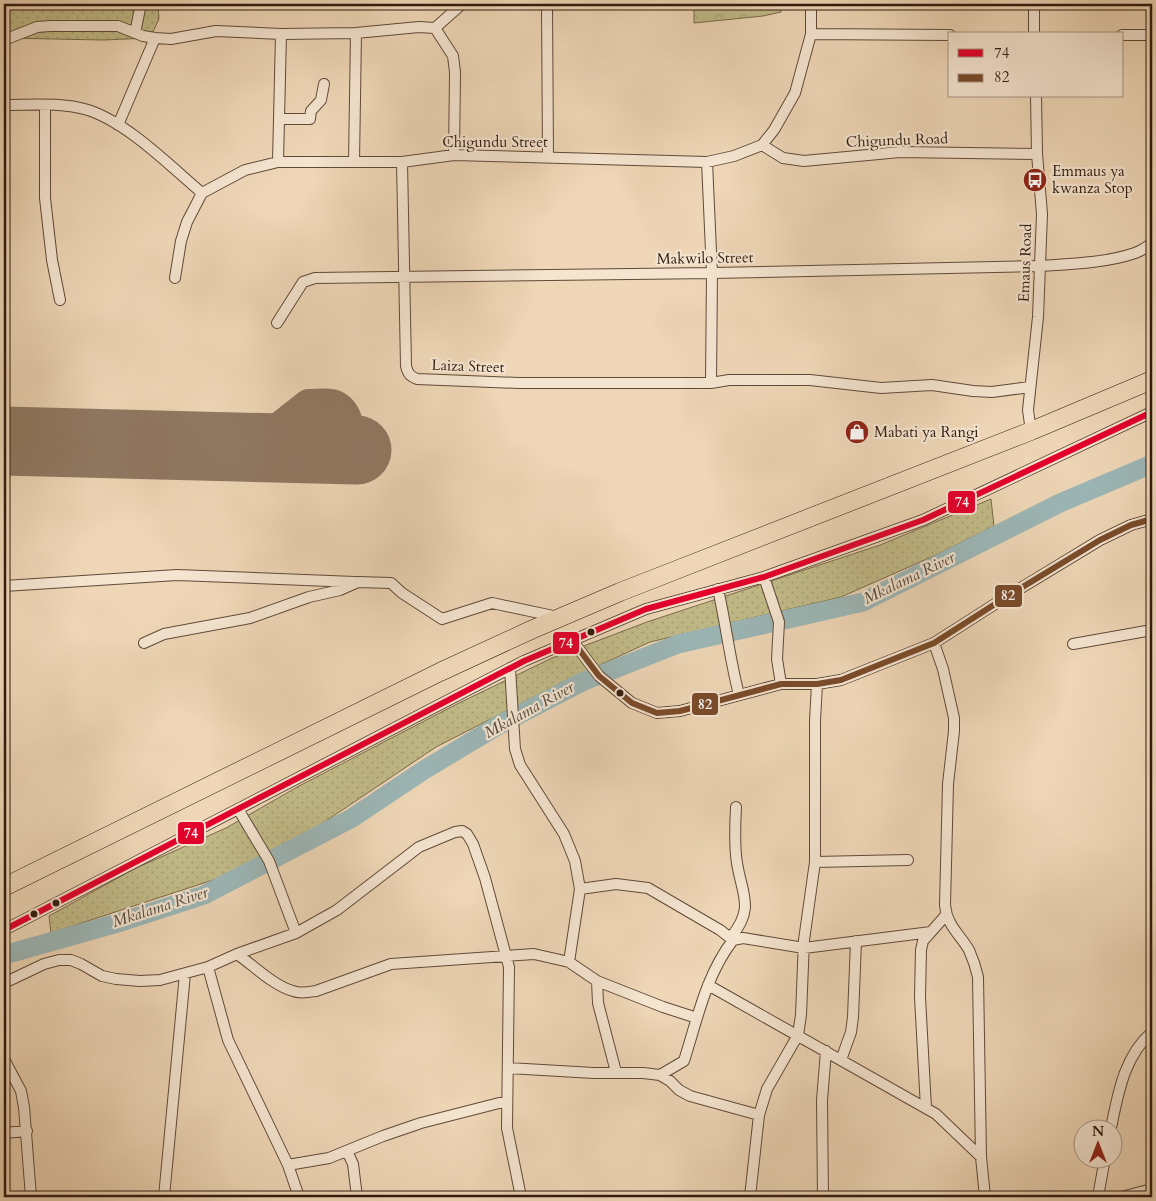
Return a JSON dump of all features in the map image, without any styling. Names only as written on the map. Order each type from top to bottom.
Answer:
[{"type":"highway","points":[[7,884],[440,672],[560,617],[753,538],[1031,431],[1152,380]]},
{"type":"street","points":[[135,32],[142,4]]},
{"type":"street","points":[[4,40],[37,28],[50,26],[118,26],[155,38],[171,39],[216,31],[281,34],[356,33],[419,27],[435,28],[462,4]]},
{"type":"street","points":[[547,4],[548,157]]},
{"type":"street","points":[[762,145],[774,130],[795,93],[811,34],[811,4]]},
{"type":"street","points":[[1034,4],[1034,32]]},
{"type":"street","points":[[435,28],[453,56],[455,72],[454,155]]},
{"type":"street","points":[[354,162],[356,33]]},
{"type":"street","points":[[278,162],[281,34]]},
{"type":"street","points":[[811,34],[948,35]]},
{"type":"street","points":[[1124,35],[1152,35]]},
{"type":"street","points":[[118,126],[155,38]]},
{"type":"street","points":[[279,119],[310,119],[311,112],[320,100],[324,84]]},
{"type":"street","name":"Emaus Road","points":[[1031,431],[1028,410],[1038,318],[1042,214],[1037,154],[1036,98]]},
{"type":"street","points":[[4,105],[60,105],[87,110],[110,120],[137,138],[202,193],[187,222],[180,241],[175,278]]},
{"type":"street","points":[[45,105],[45,198],[52,260],[60,300]]},
{"type":"street","name":"Chigundu Street","points":[[202,193],[245,170],[278,162],[402,162],[454,155],[707,162],[734,156],[762,145]]},
{"type":"street","name":"Chigundu Road","points":[[762,145],[784,158],[804,161],[900,152],[1037,154]]},
{"type":"street","name":"Laiza Street","points":[[402,162],[406,366],[411,376],[417,379],[519,383],[711,383],[729,380],[810,380],[881,388],[932,385],[992,392],[1030,387]]},
{"type":"street","points":[[707,162],[712,273],[711,383]]},
{"type":"street","name":"Makwilo Street","points":[[277,322],[300,287],[308,279],[315,278],[712,273],[1040,266],[1080,264],[1135,253],[1152,244]]},
{"type":"street","points":[[4,930],[510,668],[572,640],[646,610],[764,577],[923,520],[1152,412]]},
{"type":"street","points":[[572,640],[599,676],[632,703],[657,713],[680,711],[782,684],[817,684],[841,680],[934,643],[1100,540],[1131,525],[1152,519]]},
{"type":"street","points":[[4,586],[177,575],[391,583],[402,594],[442,619],[492,603],[560,617]]},
{"type":"street","points":[[764,577],[779,622],[777,659],[782,684]]},
{"type":"street","points":[[144,642],[164,634],[250,618],[309,597],[340,590],[358,582]]},
{"type":"street","points":[[718,589],[728,633],[731,664],[739,695]]},
{"type":"street","points":[[1073,644],[1152,630]]},
{"type":"street","points":[[934,643],[943,669],[954,718],[948,784],[944,905],[950,926],[968,950],[978,977],[981,1157],[985,1197]]},
{"type":"street","points":[[510,668],[517,758],[571,848],[580,889],[569,962]]},
{"type":"street","points":[[750,1197],[759,1115],[767,1089],[798,1035],[801,1015],[804,948],[815,862],[815,721],[817,684]]},
{"type":"street","points":[[660,1075],[684,1061],[708,985],[739,927],[745,910],[745,900],[737,862],[736,807]]},
{"type":"street","points":[[238,809],[268,861],[296,933]]},
{"type":"street","points":[[4,983],[44,964],[59,960],[71,960],[102,976],[116,979],[160,980],[208,967],[237,954],[296,933],[336,910],[419,847],[455,832],[462,831],[467,834],[473,844],[486,878],[509,967],[507,1128],[521,1197]]},
{"type":"street","points":[[815,862],[908,860]]},
{"type":"street","points":[[580,889],[616,884],[648,888],[732,938],[743,938],[804,948],[931,932]]},
{"type":"street","points":[[926,1108],[920,997],[921,950],[923,942],[946,915]]},
{"type":"street","points":[[841,1060],[851,1032],[853,1017],[856,941]]},
{"type":"street","points":[[237,954],[280,985],[294,992],[316,991],[391,964],[534,954],[569,962],[597,981],[697,1018]]},
{"type":"street","points":[[208,967],[228,1040],[288,1165],[299,1197]]},
{"type":"street","points":[[164,1197],[185,974]]},
{"type":"street","points":[[597,981],[598,1003],[616,1072]]},
{"type":"street","points":[[708,985],[936,1114],[981,1157]]},
{"type":"street","points":[[1113,1118],[1120,1085],[1132,1056],[1152,1032]]},
{"type":"street","points":[[823,1197],[822,1100],[826,1051]]},
{"type":"street","points":[[4,1060],[21,1091],[27,1131],[31,1197]]},
{"type":"street","points":[[508,1068],[660,1075],[670,1080],[679,1090],[690,1096],[759,1115]]},
{"type":"street","points":[[288,1165],[329,1158],[421,1123],[507,1101]]},
{"type":"street","points":[[4,1132],[27,1131]]},
{"type":"street","points":[[347,1151],[353,1164],[357,1197]]},
{"type":"street","points":[[1098,1197],[1103,1168]]},
{"type":"street","points":[[1121,1197],[1152,1189]]},
{"type":"green space","points":[[4,4],[158,4],[159,19],[150,38],[103,40],[4,38]]},
{"type":"green space","points":[[694,4],[781,4],[781,12],[763,16],[694,23]]},
{"type":"green space","points":[[991,499],[994,526],[936,555],[841,597],[650,642],[563,682],[436,747],[308,833],[216,879],[51,933],[49,916],[134,869],[226,828],[299,786],[457,704],[552,658],[647,622],[880,545]]},
{"type":"waterway","name":"Mkalama River","points":[[4,955],[121,922],[204,895],[352,818],[424,770],[499,725],[582,682],[678,644],[863,602],[1060,503],[1152,464]]},
{"type":"taxiway","points":[[251,448],[308,403],[332,403],[343,410],[347,416],[351,430],[353,450]]},
{"type":"runway","points":[[4,441],[357,450]]},
{"type":"transit line","name":"74","points":[[4,930],[524,661],[646,609],[764,577],[923,520],[1152,412]]},
{"type":"transit line","name":"82","points":[[572,640],[599,676],[632,703],[657,713],[680,711],[781,684],[817,684],[841,680],[934,643],[1100,540],[1131,525],[1152,519]]},
{"type":"place","name":"Emmaus ya kwanza Stop","points":[[1035,180]]},
{"type":"place","name":"Mabati ya Rangi","points":[[857,432]]}]
